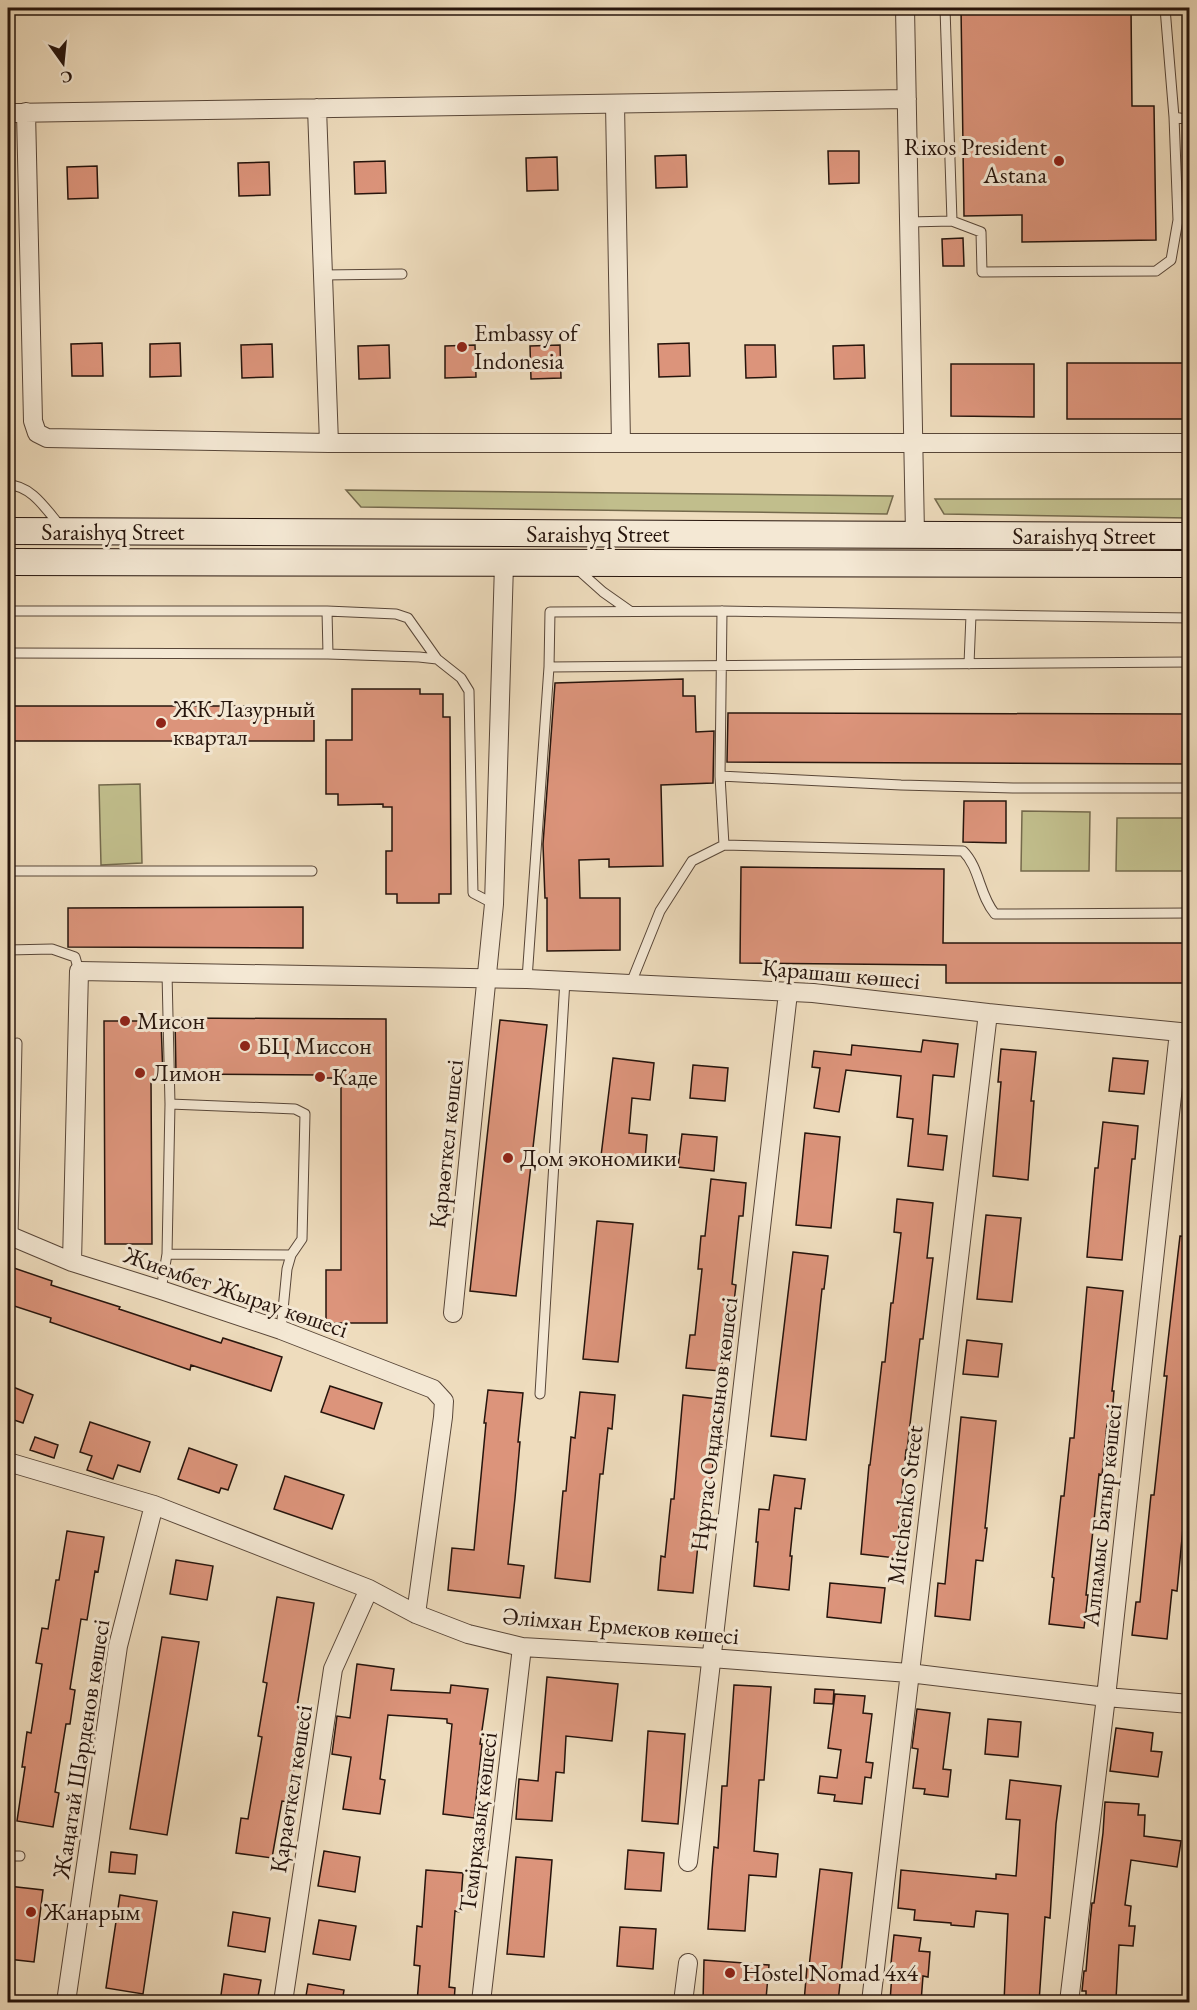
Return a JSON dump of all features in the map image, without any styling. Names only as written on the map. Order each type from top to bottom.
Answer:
[{"type":"main road","name":"Saraishyq Street","points":[[8,531],[1190,536]]},
{"type":"main road","points":[[214,562],[247,553],[367,557],[428,555],[434,553],[437,534]]},
{"type":"main road","points":[[504,564],[509,549],[515,544],[751,542],[774,534]]},
{"type":"main road","name":"Saraishyq Street","points":[[8,562],[1190,564]]},
{"type":"street","points":[[905,8],[915,534]]},
{"type":"street","points":[[907,99],[17,112],[33,421],[37,433],[47,438],[329,442],[1190,443]]},
{"type":"street","points":[[615,104],[621,443]]},
{"type":"street","points":[[317,108],[329,442]]},
{"type":"street","name":"Қараөткел көшесі","points":[[453,1313],[494,904],[504,564]]},
{"type":"street","points":[[72,1262],[79,971]]},
{"type":"street","name":"Қарашаш көшесі","points":[[79,971],[564,980],[813,993],[1184,1033]]},
{"type":"street","name":"Нұртас Оңдасынов көшесі","points":[[688,1862],[788,993]]},
{"type":"street","name":"Mitchenko Street","points":[[871,2002],[988,1013]]},
{"type":"street","name":"Алпамыс Батыр көшесі","points":[[1069,2002],[1184,1033]]},
{"type":"street","name":"Жиембет Жырау көшесі","points":[[10,1236],[72,1262],[281,1330],[433,1389],[444,1401],[416,1614]]},
{"type":"street","name":"Әлімхан Ермеков көшесі","points":[[8,1462],[154,1505],[369,1589],[416,1614],[468,1634],[522,1647],[909,1673],[1106,1697],[1190,1704]]},
{"type":"street","name":"Жаңатай Шәрденов көшесі","points":[[66,2002],[118,1646],[154,1505]]},
{"type":"street","name":"Қараөткел көшесі","points":[[283,2002],[333,1669],[369,1589]]},
{"type":"street","name":"Темірқазық көшесі","points":[[481,2002],[522,1647]]},
{"type":"street","points":[[683,2002],[688,1963]]},
{"type":"lane","points":[[945,8],[952,221]]},
{"type":"lane","points":[[909,222],[952,221],[981,232],[982,272],[1156,271],[1171,260],[1178,220],[1174,117],[1166,8]]},
{"type":"lane","points":[[1174,117],[1190,120]]},
{"type":"lane","points":[[1178,220],[1190,205]]},
{"type":"lane","points":[[323,275],[402,274]]},
{"type":"lane","points":[[8,485],[29,490],[66,532]]},
{"type":"lane","points":[[571,564],[630,612]]},
{"type":"lane","points":[[8,611],[327,611],[396,614],[408,618],[437,659],[461,678],[469,691],[473,892],[494,904]]},
{"type":"lane","points":[[327,611],[328,654]]},
{"type":"lane","points":[[722,611],[720,776],[724,845]]},
{"type":"lane","points":[[527,979],[549,667],[550,612],[722,611],[1190,618]]},
{"type":"lane","points":[[969,664],[970,615]]},
{"type":"lane","points":[[8,653],[328,654],[437,659]]},
{"type":"lane","points":[[549,667],[1190,662]]},
{"type":"lane","points":[[720,776],[1013,788],[1190,788]]},
{"type":"lane","points":[[631,983],[660,911],[692,861],[724,845],[963,851],[970,859],[987,905],[995,914],[1190,913]]},
{"type":"lane","points":[[8,871],[312,871]]},
{"type":"lane","points":[[8,950],[52,949],[75,957],[79,971]]},
{"type":"lane","points":[[161,1290],[167,1254],[170,1104],[167,973]]},
{"type":"lane","points":[[540,1394],[564,980]]},
{"type":"lane","points":[[10,1236],[16,1043]]},
{"type":"lane","points":[[170,1104],[288,1108],[305,1114],[302,1239],[291,1255],[287,1269],[281,1330]]},
{"type":"lane","points":[[167,1254],[291,1255]]},
{"type":"lane","points":[[8,1856],[20,1856]]},
{"type":"shaded area","points":[[346,490],[893,496],[887,514],[361,507]]},
{"type":"shaded area","points":[[935,499],[1189,499],[1189,518],[944,514]]},
{"type":"shaded area","points":[[140,784],[142,863],[101,865],[99,785]]},
{"type":"shaded area","points":[[1022,811],[1090,812],[1089,871],[1021,871]]},
{"type":"shaded area","points":[[1117,818],[1189,818],[1189,871],[1116,871]]},
{"type":"building","name":"Rixos President Astana","points":[[961,8],[1131,8],[1132,106],[1154,106],[1156,240],[1022,242],[1022,215],[964,216]]},
{"type":"building","points":[[828,151],[859,151],[859,183],[829,184]]},
{"type":"building","points":[[686,155],[687,187],[656,188],[655,156]]},
{"type":"building","points":[[557,157],[558,190],[527,191],[526,158]]},
{"type":"building","points":[[385,161],[386,193],[355,194],[354,162]]},
{"type":"building","points":[[269,162],[270,195],[239,196],[238,163]]},
{"type":"building","points":[[97,166],[98,198],[68,199],[67,167]]},
{"type":"building","points":[[963,238],[964,266],[943,266],[942,239]]},
{"type":"building","points":[[102,343],[103,376],[72,376],[71,344]]},
{"type":"building","points":[[180,343],[181,376],[150,377],[150,344]]},
{"type":"building","points":[[689,343],[690,376],[659,377],[658,344]]},
{"type":"building","points":[[272,344],[273,377],[242,378],[241,345]]},
{"type":"building","points":[[389,345],[390,378],[359,379],[358,346]]},
{"type":"building","points":[[475,345],[476,377],[445,378],[445,346]]},
{"type":"building","points":[[560,345],[561,378],[531,379],[530,346]]},
{"type":"building","points":[[745,345],[775,345],[776,377],[746,378]]},
{"type":"building","points":[[864,345],[865,378],[834,379],[833,346]]},
{"type":"building","points":[[1067,363],[1190,363],[1190,419],[1067,419]]},
{"type":"building","points":[[951,364],[1034,364],[1034,417],[951,416]]},
{"type":"building","points":[[683,679],[683,696],[695,696],[696,732],[714,731],[713,783],[661,785],[663,866],[609,867],[609,859],[579,860],[580,898],[620,898],[620,950],[547,951],[547,898],[545,898],[543,844],[555,683]]},
{"type":"building","points":[[352,689],[420,689],[420,694],[443,694],[443,717],[450,717],[451,894],[439,894],[439,903],[397,903],[397,894],[386,894],[386,851],[392,851],[392,807],[383,807],[383,804],[338,805],[338,794],[326,794],[326,740],[352,740]]},
{"type":"building","name":"ЖК Лазурный квартал","points":[[8,706],[314,706],[314,741],[8,741]]},
{"type":"building","points":[[728,713],[1190,714],[1190,764],[727,762]]},
{"type":"building","points":[[964,801],[1006,801],[1006,843],[963,842]]},
{"type":"building","points":[[741,867],[944,869],[943,943],[1190,943],[1190,983],[946,983],[946,965],[740,963]]},
{"type":"building","points":[[303,907],[303,948],[68,947],[68,908]]},
{"type":"building","points":[[175,1018],[386,1019],[387,1323],[326,1323],[326,1270],[341,1270],[341,1078],[323,1078],[323,1075],[176,1074]]},
{"type":"building","name":"Дом экономики","points":[[500,1020],[547,1025],[516,1296],[470,1291]]},
{"type":"building","points":[[104,1021],[161,1021],[163,1078],[151,1078],[152,1244],[105,1244]]},
{"type":"building","points":[[923,1040],[958,1044],[954,1077],[933,1075],[928,1134],[947,1136],[943,1170],[908,1166],[913,1119],[897,1117],[901,1076],[846,1070],[839,1112],[814,1108],[820,1068],[812,1067],[814,1051],[851,1055],[852,1045],[921,1052]]},
{"type":"building","points":[[1001,1049],[1036,1052],[1031,1101],[1034,1101],[1028,1180],[993,1176],[1001,1082],[998,1082]]},
{"type":"building","points":[[613,1058],[654,1063],[650,1100],[632,1098],[629,1133],[647,1135],[645,1160],[601,1156]]},
{"type":"building","points":[[1113,1058],[1148,1061],[1144,1094],[1109,1091]]},
{"type":"building","points":[[693,1065],[728,1068],[725,1101],[690,1098]]},
{"type":"building","points":[[1103,1122],[1138,1126],[1135,1159],[1132,1159],[1122,1260],[1087,1257],[1095,1168],[1098,1168]]},
{"type":"building","points":[[805,1133],[840,1137],[831,1228],[796,1225]]},
{"type":"building","points":[[682,1134],[717,1137],[714,1171],[678,1167]]},
{"type":"building","points":[[711,1179],[746,1183],[743,1216],[739,1216],[732,1284],[736,1285],[732,1318],[727,1317],[721,1371],[686,1368],[690,1335],[695,1335],[702,1269],[698,1269],[701,1236],[705,1236]]},
{"type":"building","points":[[897,1199],[933,1203],[927,1258],[933,1258],[906,1450],[896,1558],[861,1554],[869,1465],[901,1233],[894,1232]]},
{"type":"building","points":[[986,1215],[1021,1218],[1012,1302],[977,1299]]},
{"type":"building","points":[[597,1221],[633,1224],[618,1362],[583,1359]]},
{"type":"building","points":[[1180,1236],[1190,1237],[1190,1487],[1187,1486],[1177,1591],[1172,1590],[1167,1639],[1132,1635],[1136,1602],[1140,1602],[1151,1495],[1154,1495],[1167,1376],[1164,1376]]},
{"type":"building","points":[[793,1252],[828,1256],[824,1289],[822,1289],[806,1440],[771,1436]]},
{"type":"building","points":[[8,1266],[52,1281],[51,1285],[221,1343],[223,1338],[282,1357],[271,1391],[191,1365],[190,1370],[50,1322],[51,1318],[8,1304]]},
{"type":"building","points":[[1087,1287],[1123,1291],[1112,1391],[1114,1391],[1111,1424],[1107,1424],[1102,1475],[1099,1474],[1084,1628],[1049,1624],[1061,1496],[1064,1496],[1070,1438],[1074,1438]]},
{"type":"building","points":[[967,1340],[1002,1344],[998,1377],[963,1374]]},
{"type":"building","points":[[8,1385],[33,1395],[23,1423],[8,1418]]},
{"type":"building","points":[[330,1386],[382,1403],[374,1429],[321,1412]]},
{"type":"building","points":[[488,1390],[523,1393],[508,1564],[524,1566],[520,1598],[448,1590],[452,1548],[474,1550]]},
{"type":"building","points":[[580,1392],[615,1395],[612,1429],[608,1428],[603,1474],[600,1474],[590,1582],[555,1578],[563,1491],[566,1491],[571,1437],[575,1438]]},
{"type":"building","points":[[683,1395],[718,1399],[711,1488],[708,1488],[703,1536],[699,1535],[693,1593],[658,1590],[661,1556],[665,1557],[671,1499],[674,1499]]},
{"type":"building","points":[[961,1417],[996,1421],[983,1561],[976,1560],[970,1620],[935,1616],[938,1583],[945,1584]]},
{"type":"building","points":[[90,1422],[150,1442],[140,1472],[118,1465],[113,1479],[87,1470],[92,1456],[80,1452]]},
{"type":"building","points":[[35,1437],[58,1445],[54,1458],[30,1450]]},
{"type":"building","points":[[189,1448],[237,1465],[228,1490],[221,1488],[219,1493],[178,1479]]},
{"type":"building","points":[[774,1475],[805,1479],[801,1509],[795,1508],[789,1590],[754,1586],[759,1509],[769,1510]]},
{"type":"building","points":[[285,1476],[344,1495],[332,1529],[274,1509]]},
{"type":"building","points":[[67,1531],[104,1537],[98,1572],[95,1571],[87,1620],[81,1619],[70,1689],[75,1690],[70,1724],[66,1724],[55,1792],[59,1793],[53,1827],[17,1821],[25,1767],[22,1767],[27,1732],[31,1733],[42,1664],[36,1663],[42,1628],[48,1629]]},
{"type":"building","points":[[176,1560],[213,1566],[207,1600],[170,1594]]},
{"type":"building","points":[[830,1583],[885,1588],[881,1623],[827,1617]]},
{"type":"building","points":[[277,1597],[314,1603],[297,1707],[301,1707],[291,1768],[294,1768],[288,1802],[282,1801],[272,1858],[236,1853],[241,1818],[248,1819],[262,1737],[258,1736],[267,1683],[263,1682]]},
{"type":"building","points":[[162,1637],[199,1642],[167,1835],[130,1829]]},
{"type":"building","points":[[357,1664],[394,1669],[391,1690],[450,1693],[451,1685],[488,1689],[480,1744],[482,1744],[474,1818],[443,1814],[452,1724],[447,1723],[447,1719],[388,1715],[380,1779],[385,1780],[380,1814],[343,1809],[351,1757],[332,1754],[337,1716],[350,1718]]},
{"type":"building","points":[[547,1677],[618,1684],[612,1741],[566,1736],[564,1773],[556,1772],[552,1821],[516,1819],[519,1779],[538,1781]]},
{"type":"building","points":[[734,1685],[771,1687],[764,1780],[759,1780],[754,1851],[778,1854],[776,1877],[749,1875],[745,1931],[708,1929],[714,1847],[718,1848],[722,1786],[727,1786]]},
{"type":"building","points":[[815,1689],[834,1690],[833,1704],[814,1703]]},
{"type":"building","points":[[835,1694],[865,1696],[863,1713],[872,1714],[866,1762],[873,1763],[871,1778],[865,1777],[862,1804],[834,1801],[835,1795],[818,1793],[820,1776],[837,1778],[841,1750],[828,1748]]},
{"type":"building","points":[[917,1709],[950,1713],[943,1769],[951,1770],[948,1797],[924,1794],[925,1789],[913,1788],[918,1749],[912,1748]]},
{"type":"building","points":[[988,1719],[1021,1722],[1018,1757],[985,1754]]},
{"type":"building","points":[[1116,1728],[1153,1733],[1151,1751],[1162,1752],[1158,1777],[1110,1771]]},
{"type":"building","points":[[648,1731],[685,1734],[678,1824],[642,1821]]},
{"type":"building","points":[[1010,1780],[1061,1786],[1056,1824],[1050,1918],[1045,1917],[1039,2002],[1004,2002],[1008,1914],[976,1911],[974,1927],[914,1920],[915,1910],[898,1908],[901,1870],[996,1879],[996,1874],[1016,1876],[1020,1820],[1006,1819]]},
{"type":"building","points":[[1105,1802],[1139,1804],[1138,1815],[1145,1815],[1144,1836],[1181,1841],[1177,1867],[1131,1860],[1125,1905],[1131,1906],[1129,1926],[1135,1926],[1133,1946],[1119,1945],[1116,1999],[1086,1998],[1086,1991],[1082,1991]]},
{"type":"building","points":[[628,1850],[664,1853],[661,1891],[625,1889]]},
{"type":"building","points":[[324,1851],[360,1857],[355,1892],[318,1886]]},
{"type":"building","points":[[111,1852],[137,1855],[135,1874],[109,1872]]},
{"type":"building","points":[[516,1857],[552,1860],[544,1957],[507,1954]]},
{"type":"building","points":[[820,1869],[852,1873],[838,2002],[804,2002]]},
{"type":"building","points":[[426,1870],[463,1873],[460,1912],[455,1911],[449,1987],[455,1988],[454,2002],[417,2002],[420,1966],[414,1965],[417,1926],[422,1927]]},
{"type":"building","points":[[8,1886],[43,1890],[34,1962],[8,1959]]},
{"type":"building","points":[[120,1895],[157,1901],[143,1994],[106,1988]]},
{"type":"building","points":[[233,1912],[270,1918],[265,1952],[228,1946]]},
{"type":"building","points":[[319,1920],[356,1926],[350,1960],[313,1954]]},
{"type":"building","points":[[620,1927],[656,1929],[653,1969],[617,1966]]},
{"type":"building","points":[[894,1935],[921,1938],[919,1951],[930,1952],[928,1977],[923,1976],[921,2002],[890,2002]]},
{"type":"building","points":[[704,1960],[769,1965],[766,1999],[762,1999],[761,2002],[703,2002]]},
{"type":"building","points":[[224,1974],[261,1980],[257,2002],[220,2002]]},
{"type":"building","points":[[308,1984],[344,1990],[342,2002],[305,2002]]},
{"type":"place","name":"Rixos President Astana","points":[[1059,161]]},
{"type":"place","name":"Embassy of Indonesia","points":[[462,347]]},
{"type":"place","name":"ЖК Лазурный квартал","points":[[161,723]]},
{"type":"place","name":"Мисон","points":[[125,1021]]},
{"type":"place","name":"БЦ Миссон","points":[[245,1046]]},
{"type":"place","name":"Лимон","points":[[140,1073]]},
{"type":"place","name":"Каде","points":[[320,1077]]},
{"type":"place","name":"Дом экономики","points":[[508,1158]]},
{"type":"place","name":"Жанарым","points":[[31,1912]]},
{"type":"place","name":"Hostel Nomad 4x4","points":[[730,1973]]}]
